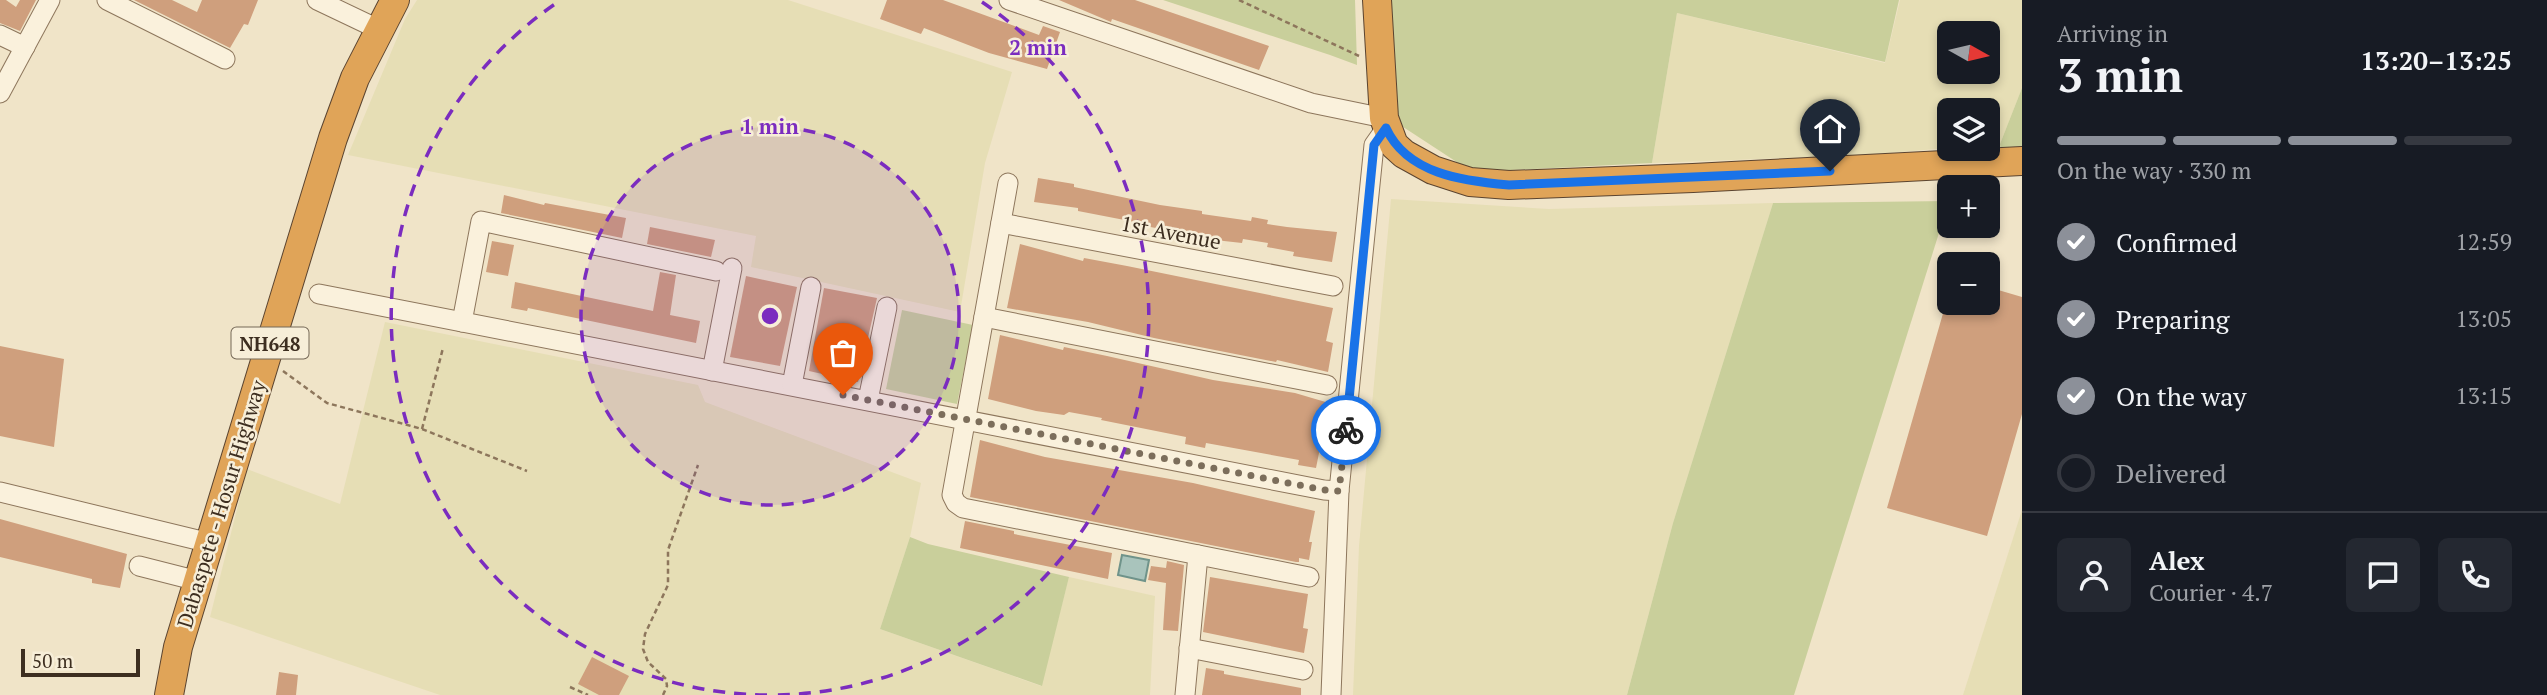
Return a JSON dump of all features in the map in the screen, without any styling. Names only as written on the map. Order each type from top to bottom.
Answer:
[{"type":"highway","name":"Dabaspete - Hosur Highway","points":[[169,695],[178,647],[333,138],[355,78],[395,0]]},
{"type":"highway","points":[[1377,0],[1385,123],[1394,145],[1433,170],[1471,182],[1509,185],[2022,161]]},
{"type":"street","points":[[0,93],[50,0]]},
{"type":"street","points":[[107,0],[225,59]]},
{"type":"street","points":[[317,0],[380,30]]},
{"type":"street","points":[[1009,0],[1311,103],[1385,123],[1374,145],[1339,491],[1331,695]]},
{"type":"street","points":[[0,35],[25,47]]},
{"type":"street","points":[[1008,183],[952,495],[956,503],[964,508],[1309,577]]},
{"type":"street","points":[[462,322],[481,221],[724,270],[712,371]]},
{"type":"street","name":"1st Avenue","points":[[1001,223],[1333,286]]},
{"type":"street","points":[[792,385],[811,287]]},
{"type":"street","points":[[319,294],[1339,491]]},
{"type":"street","points":[[868,400],[887,307]]},
{"type":"street","points":[[984,317],[1327,385]]},
{"type":"street","points":[[0,492],[210,543]]},
{"type":"street","points":[[1185,695],[1198,555]]},
{"type":"street","points":[[139,566],[198,581]]},
{"type":"street","points":[[1189,648],[1303,670]]},
{"type":"path","points":[[1239,0],[1365,59],[1381,62]]},
{"type":"path","points":[[422,429],[443,348]]},
{"type":"path","points":[[264,363],[287,372],[327,403],[422,429],[527,471]]},
{"type":"path","points":[[663,695],[667,687],[666,679],[648,662],[643,649],[645,634],[668,586],[668,550],[698,465]]},
{"type":"path","points":[[570,687],[588,695]]},
{"type":"shaded area","points":[[417,0],[788,0],[1012,72],[985,163],[960,312],[751,267],[756,236],[348,155],[405,19]]},
{"type":"shaded area","points":[[1900,0],[2022,0],[2022,88],[2000,144],[2000,98],[1937,98],[1937,149],[1864,155],[1652,163],[1677,13],[1885,63]]},
{"type":"shaded area","points":[[1391,199],[1549,209],[1773,203],[1673,523],[1627,695],[1353,695],[1359,546]]},
{"type":"shaded area","points":[[385,322],[698,385],[705,402],[921,483],[910,537],[880,629],[1041,686],[1069,577],[1155,596],[1150,695],[440,695],[210,617],[247,469],[340,504]]},
{"type":"shaded area","points":[[2022,510],[2022,695],[1963,695]]},
{"type":"green space","points":[[1163,0],[1355,0],[1357,65],[1330,55]]},
{"type":"green space","points":[[1388,0],[1899,0],[1885,62],[1677,13],[1652,163],[1472,172],[1394,121]]},
{"type":"green space","points":[[2022,88],[2022,152],[2001,153],[2000,144]]},
{"type":"green space","points":[[1937,201],[1937,238],[1794,695],[1627,695],[1673,523],[1773,203]]},
{"type":"green space","points":[[902,310],[973,325],[957,404],[886,389]]},
{"type":"green space","points":[[910,537],[928,544],[1069,577],[1042,686],[880,629]]},
{"type":"water","points":[[1122,555],[1149,560],[1145,581],[1118,575]]},
{"type":"building","points":[[0,0],[6,0],[16,7],[20,0],[36,0],[20,31],[0,23]]},
{"type":"building","points":[[134,0],[172,0],[197,12],[202,0],[258,0],[248,25],[244,24],[230,48]]},
{"type":"building","points":[[887,0],[943,0],[1039,35],[1043,26],[1060,32],[1047,69],[989,53],[924,28],[921,34],[880,19]]},
{"type":"building","points":[[1059,0],[1135,0],[1269,46],[1259,70],[1112,19],[1111,22]]},
{"type":"building","points":[[1038,178],[1160,205],[1202,211],[1202,214],[1251,221],[1252,217],[1268,220],[1267,224],[1337,232],[1332,262],[1293,256],[1294,252],[1267,247],[1268,243],[1243,239],[1242,243],[1206,239],[1207,235],[1140,225],[1078,211],[1078,208],[1034,202]]},
{"type":"building","points":[[504,195],[544,205],[545,203],[626,218],[622,238],[501,213]]},
{"type":"building","points":[[650,227],[715,240],[711,257],[647,244]]},
{"type":"building","points":[[492,241],[514,245],[508,276],[486,272]]},
{"type":"building","points":[[1020,244],[1083,261],[1084,258],[1127,266],[1333,308],[1326,341],[1333,343],[1328,372],[1154,338],[1088,322],[1007,308]]},
{"type":"building","points":[[660,272],[676,275],[670,315],[700,321],[696,343],[528,308],[527,311],[511,308],[515,282],[653,311]]},
{"type":"building","points":[[746,276],[797,287],[780,366],[730,357]]},
{"type":"building","points":[[824,288],[877,298],[858,382],[809,371]]},
{"type":"building","points":[[2000,291],[2022,297],[2022,414],[1987,536],[1887,508],[1943,315],[2000,315]]},
{"type":"building","points":[[1000,335],[1213,380],[1295,393],[1329,403],[1316,468],[1298,465],[1299,460],[1206,443],[1205,448],[1185,444],[1186,437],[1101,420],[1102,418],[1069,412],[1064,415],[1036,411],[988,399]]},
{"type":"building","points":[[0,346],[64,359],[54,447],[0,436]]},
{"type":"building","points":[[980,440],[1045,457],[1193,483],[1315,511],[1309,542],[1312,542],[1309,560],[1299,558],[1299,562],[1296,562],[970,497]]},
{"type":"building","points":[[0,519],[127,554],[120,588],[92,583],[92,579],[0,557]]},
{"type":"building","points":[[965,521],[1014,531],[1014,534],[1112,553],[1108,579],[960,548]]},
{"type":"building","points":[[1167,561],[1184,565],[1178,631],[1163,630],[1166,583],[1148,580],[1151,566],[1166,568]]},
{"type":"building","points":[[1210,577],[1308,594],[1303,628],[1308,629],[1304,653],[1203,632]]},
{"type":"building","points":[[592,657],[629,676],[619,695],[599,695],[578,684]]},
{"type":"building","points":[[1206,668],[1224,671],[1224,674],[1301,688],[1301,695],[1202,695]]},
{"type":"building","points":[[279,672],[298,675],[296,695],[276,695]]},
{"type":"way so far","points":[[843,395],[1324,490],[1339,491],[1346,430]]},
{"type":"route","points":[[1346,430],[1374,145],[1386,128],[1394,145],[1404,154],[1433,170],[1471,182],[1509,185],[1830,171]]}]
